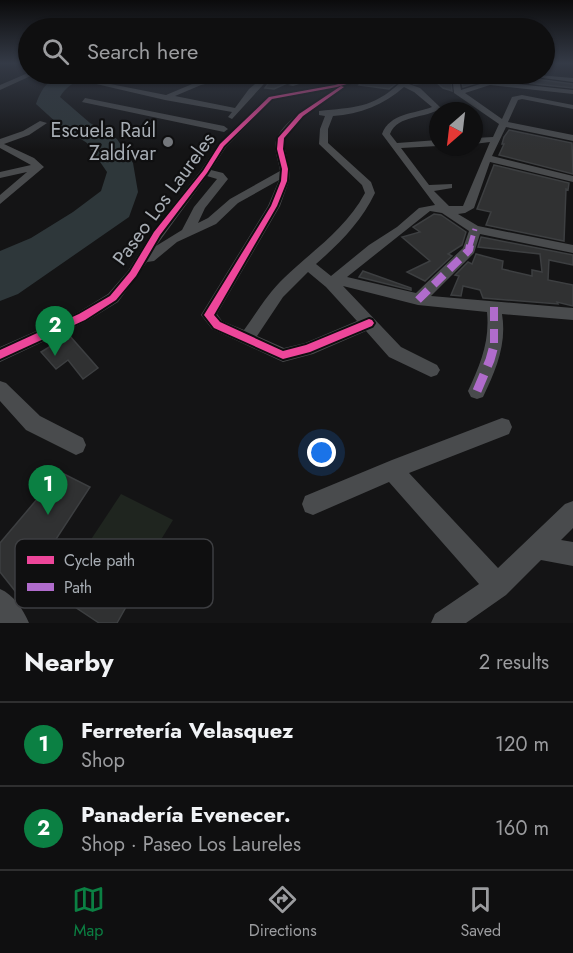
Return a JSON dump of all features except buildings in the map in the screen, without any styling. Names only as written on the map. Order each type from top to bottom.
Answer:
[{"type":"street","points":[[140,92],[237,111]]},
{"type":"street","points":[[141,111],[179,92]]},
{"type":"street","points":[[222,145],[224,129],[251,92]]},
{"type":"street","name":"Paseo Los Laureles","points":[[0,355],[99,308],[113,298],[133,273],[157,234],[205,172],[222,145],[271,98],[301,92]]},
{"type":"street","points":[[336,92],[302,115],[284,134],[279,144],[285,172],[274,206],[209,315],[218,325],[276,352],[290,355],[369,323]]},
{"type":"street","points":[[378,110],[395,92]]},
{"type":"street","points":[[420,92],[438,106],[434,110],[393,122],[387,127],[386,134],[446,210],[475,230],[573,249],[573,239]]},
{"type":"street","points":[[460,93],[504,124],[573,138]]},
{"type":"street","points":[[94,96],[81,102],[141,111],[224,129]]},
{"type":"street","points":[[333,282],[374,248],[401,230],[423,210],[429,208],[461,211],[468,208],[487,158],[517,98],[573,107]]},
{"type":"street","points":[[302,115],[378,110],[405,118]]},
{"type":"street","points":[[248,337],[287,282],[353,221],[370,193],[367,184],[324,144],[324,129],[330,114]]},
{"type":"street","points":[[2,140],[26,133],[43,123]]},
{"type":"street","points":[[483,140],[496,139]]},
{"type":"street","points":[[2,140],[39,167]]},
{"type":"street","points":[[395,146],[429,144]]},
{"type":"street","points":[[487,158],[573,179]]},
{"type":"street","points":[[0,175],[39,167]]},
{"type":"street","points":[[0,201],[39,167]]},
{"type":"street","points":[[188,231],[200,207],[223,179],[219,175],[205,172]]},
{"type":"street","points":[[133,273],[163,246],[212,220],[234,201],[285,172]]},
{"type":"street","points":[[427,188],[448,186]]},
{"type":"street","points":[[418,300],[469,250],[475,230]]},
{"type":"street","points":[[308,265],[333,282],[395,352],[409,362],[431,370]]},
{"type":"street","points":[[333,282],[418,300],[573,314]]},
{"type":"street","points":[[477,392],[494,353],[497,332],[494,307]]},
{"type":"street","points":[[0,389],[33,423],[75,445]]},
{"type":"street","points":[[314,504],[392,470],[502,428]]},
{"type":"street","points":[[392,470],[497,586]]},
{"type":"street","points":[[444,623],[497,586],[573,512]]},
{"type":"street","points":[[536,547],[573,554]]},
{"type":"street","points":[[0,603],[16,623]]},
{"type":"shaded area","points":[[64,92],[60,97],[90,123],[117,139],[133,163],[138,192],[129,217],[18,294],[0,301],[0,251],[31,238],[73,212],[101,191],[107,172],[87,143],[58,124],[36,104],[41,93]]},
{"type":"shaded area","points":[[121,494],[173,520],[161,539],[91,539]]},
{"type":"marked path","points":[[418,300],[469,250],[475,229]]},
{"type":"marked path","points":[[477,391],[495,341],[494,307]]},
{"type":"cycle path","points":[[0,355],[82,317],[113,298],[133,274],[157,234],[205,172],[222,145],[271,98],[303,92]]},
{"type":"cycle path","points":[[335,92],[301,115],[281,138],[280,149],[285,169],[284,181],[274,206],[209,315],[217,325],[283,355],[307,349],[369,323]]},
{"type":"place","name":"Escuela Raúl Zaldívar","points":[[168,142]]},
{"type":"place","name":"Panadería Evenecer.","points":[[55,356]]},
{"type":"place","name":"Ferretería Velasquez","points":[[48,515]]}]
